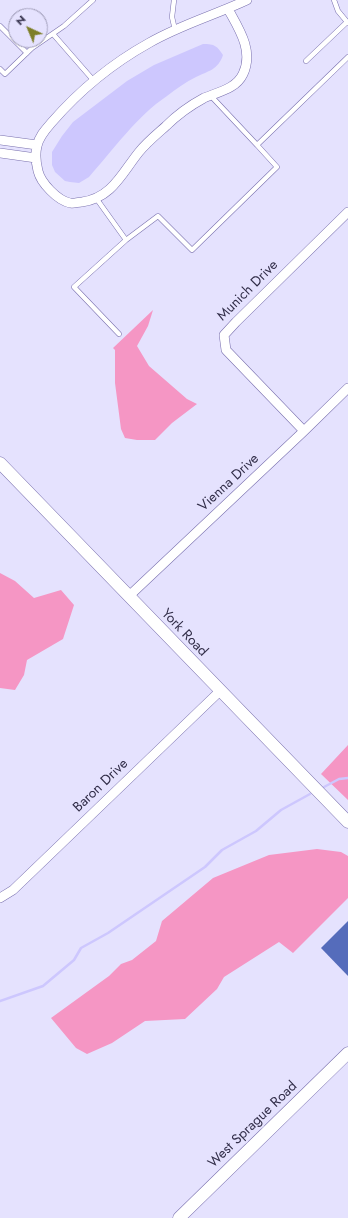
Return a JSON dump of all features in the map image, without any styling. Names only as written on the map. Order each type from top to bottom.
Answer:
[{"type":"street","points":[[228,9],[244,38],[247,56],[244,73],[239,81],[230,88],[205,98],[182,112],[167,124],[140,151],[108,192],[90,201],[70,203],[55,196],[45,186],[38,173],[36,145],[42,134],[61,112],[94,81],[116,64],[148,43],[188,24],[247,0]]},
{"type":"street","points":[[0,140],[36,145]]},
{"type":"street","points":[[0,153],[36,158]]},
{"type":"street","name":"Munich Drive","points":[[304,431],[226,350],[224,335],[348,212]]},
{"type":"street","name":"Vienna Drive","points":[[129,596],[348,388]]},
{"type":"street","name":"York Road","points":[[0,463],[348,822]]},
{"type":"street","name":"Baron Drive","points":[[0,898],[13,890],[220,691]]},
{"type":"street","name":"West Sprague Road","points":[[179,1218],[348,1053]]},
{"type":"lane","points":[[0,69],[5,74],[32,48],[64,26],[93,0]]},
{"type":"lane","points":[[174,0],[172,17],[175,30]]},
{"type":"lane","points":[[306,61],[347,23],[338,11],[334,0]]},
{"type":"lane","points":[[0,26],[27,53]]},
{"type":"lane","points":[[52,34],[94,81]]},
{"type":"lane","points":[[257,145],[348,57]]},
{"type":"lane","points":[[118,334],[74,287],[126,240],[158,216],[192,250],[277,167],[211,96]]},
{"type":"lane","points":[[96,198],[126,240]]},
{"type":"shaded area","points":[[203,44],[210,44],[219,49],[223,55],[218,64],[212,69],[185,83],[156,104],[135,123],[89,177],[79,183],[70,182],[65,181],[55,172],[52,165],[52,152],[73,122],[127,81],[154,65]]},
{"type":"shaded area","points":[[153,310],[148,326],[137,346],[149,366],[187,399],[197,404],[172,423],[155,440],[125,438],[121,429],[115,383],[115,350],[113,348]]},
{"type":"shaded area","points":[[0,573],[15,581],[34,598],[61,590],[74,605],[63,639],[27,660],[24,675],[15,690],[0,688]]},
{"type":"shaded area","points":[[348,745],[348,800],[321,774]]},
{"type":"shaded area","points":[[317,849],[341,852],[348,856],[348,898],[293,953],[279,942],[224,977],[217,989],[185,1019],[145,1021],[112,1043],[87,1054],[76,1048],[51,1018],[109,976],[121,964],[132,960],[156,941],[162,921],[213,878],[269,855]]},
{"type":"building","points":[[348,921],[348,976],[321,948]]},
{"type":"waterway","points":[[324,787],[339,779],[348,778]]},
{"type":"waterway","points":[[0,1001],[43,986],[74,960],[81,948],[108,933],[205,867],[222,850],[256,831],[281,810],[310,794]]}]
